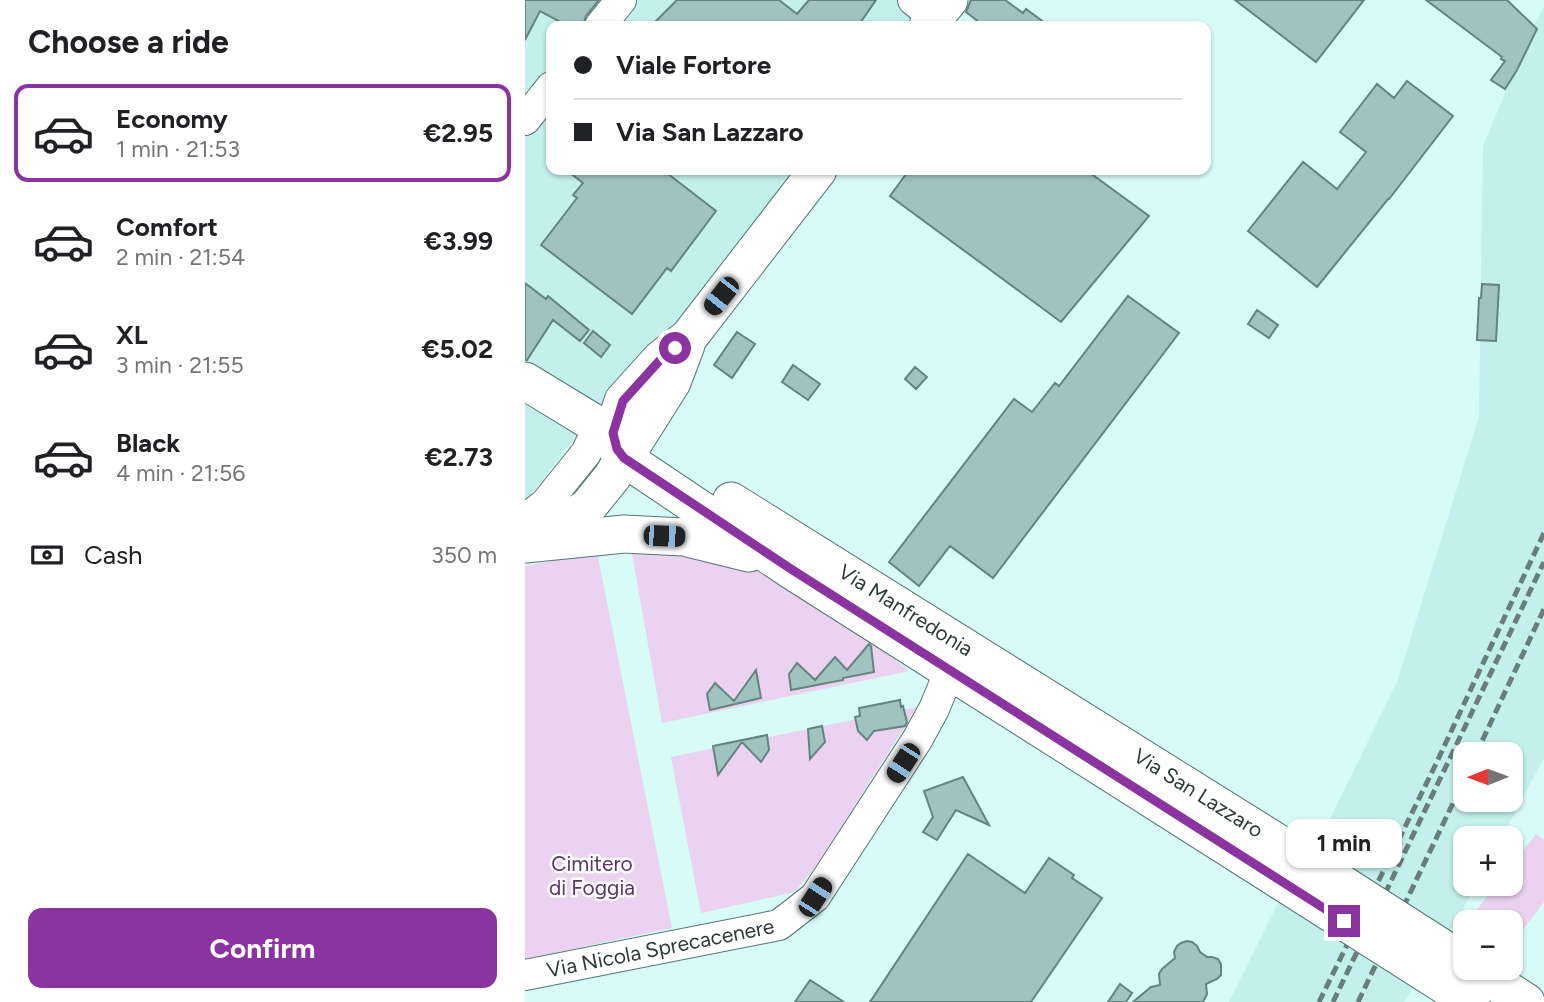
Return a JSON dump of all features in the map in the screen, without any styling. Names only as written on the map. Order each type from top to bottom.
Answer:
[{"type":"main road","points":[[525,535],[555,528],[587,508],[612,477],[618,432],[672,382],[689,337],[814,175]]},
{"type":"main road","points":[[525,381],[559,403],[600,409],[618,432]]},
{"type":"main road","name":"Via Manfredonia","points":[[618,432],[791,569],[959,659]]},
{"type":"main road","name":"Via Manfredonia","points":[[618,432],[654,452],[959,659]]},
{"type":"main road","points":[[525,544],[624,534],[684,537],[748,552],[791,569]]},
{"type":"main road","name":"Via San Lazzaro","points":[[959,659],[1453,969]]},
{"type":"main road","name":"Via San Lazzaro","points":[[1473,980],[1525,1002]]},
{"type":"street","points":[[604,21],[621,0]]},
{"type":"street","points":[[525,120],[546,93]]},
{"type":"street","points":[[525,519],[545,504],[586,453],[618,432]]},
{"type":"street","name":"Via Nicola Sprecacenere","points":[[525,975],[779,925],[815,897],[917,740],[959,659]]},
{"type":"shaded area","points":[[525,0],[927,0],[912,21],[546,21],[546,175],[795,175],[707,292],[573,440],[525,503]]},
{"type":"shaded area","points":[[1544,6],[1544,758],[1523,797],[1523,742],[1453,742],[1453,812],[1515,812],[1507,826],[1453,826],[1453,896],[1470,896],[1462,910],[1453,910],[1453,925],[1404,1002],[1229,1002],[1277,905],[1325,829],[1397,682],[1479,417],[1483,146]]},
{"type":"green space","points":[[709,547],[802,588],[856,627],[909,671],[662,723],[631,548]]},
{"type":"green space","name":"Cimitero di Foggia","points":[[597,552],[672,928],[525,959],[525,566]]},
{"type":"green space","points":[[917,707],[819,862],[795,892],[701,913],[671,757]]},
{"type":"green space","points":[[1536,834],[1544,840],[1544,902],[1523,929],[1523,910],[1477,910],[1488,896],[1523,896],[1523,850]]},
{"type":"building","points":[[525,0],[599,0],[584,21],[559,21],[540,11],[525,40]]},
{"type":"building","points":[[677,0],[779,0],[797,14],[809,0],[876,0],[861,21],[656,21]]},
{"type":"building","points":[[971,0],[1005,0],[1023,13],[1026,9],[1042,21],[978,21],[966,12]]},
{"type":"building","points":[[1235,0],[1364,0],[1316,62]]},
{"type":"building","points":[[1426,0],[1507,0],[1537,29],[1505,89],[1491,80],[1505,61],[1502,57]]},
{"type":"building","points":[[1407,81],[1453,116],[1317,287],[1248,231],[1303,162],[1337,189],[1366,152],[1340,132],[1377,84],[1394,98]]},
{"type":"building","points":[[573,175],[669,175],[716,211],[671,271],[667,268],[632,314],[541,245],[577,198],[573,195],[583,183]]},
{"type":"building","points":[[905,175],[1093,175],[1149,216],[1061,322],[890,196]]},
{"type":"building","points":[[525,283],[546,299],[548,296],[589,330],[580,341],[553,320],[525,360]]},
{"type":"building","points":[[1482,284],[1499,285],[1496,341],[1477,340]]},
{"type":"building","points":[[1128,296],[1179,333],[993,578],[950,546],[919,586],[889,562],[1014,399],[1032,412],[1055,383],[1059,386]]},
{"type":"building","points":[[1257,310],[1278,325],[1269,338],[1248,324]]},
{"type":"building","points":[[593,331],[610,345],[601,357],[584,343]]},
{"type":"building","points":[[737,332],[755,344],[732,378],[714,365]]},
{"type":"building","points":[[793,365],[820,384],[808,400],[782,382]]},
{"type":"building","points":[[915,367],[927,377],[916,389],[905,379]]},
{"type":"building","points":[[869,644],[874,672],[791,690],[789,674],[797,663],[815,680],[835,657],[847,670]]},
{"type":"building","points":[[756,670],[761,698],[710,710],[707,694],[715,683],[734,701]]},
{"type":"building","points":[[900,700],[907,722],[905,726],[874,731],[867,740],[858,731],[855,717],[860,716],[859,708]]},
{"type":"building","points":[[822,726],[825,742],[810,759],[808,729]]},
{"type":"building","points":[[767,735],[769,750],[761,762],[742,742],[718,775],[713,746]]},
{"type":"building","points":[[963,777],[989,825],[956,810],[937,840],[923,832],[933,817],[924,791]]},
{"type":"building","points":[[968,854],[1025,893],[1049,858],[1074,875],[1072,878],[1102,898],[1031,1002],[870,1002]]},
{"type":"building","points":[[1187,941],[1197,946],[1207,957],[1218,959],[1221,964],[1221,975],[1206,984],[1207,994],[1203,1002],[1133,1002],[1151,987],[1160,985],[1159,974],[1162,969],[1175,958],[1177,946]]},
{"type":"building","points":[[810,980],[844,1002],[795,1002]]},
{"type":"building","points":[[1120,984],[1132,993],[1126,1002],[1108,1002]]},
{"type":"railway","points":[[1319,1002],[1434,768],[1544,533]]},
{"type":"railway","points":[[1333,1002],[1544,562]]},
{"type":"railway","points":[[1482,742],[1544,609]]},
{"type":"railway","points":[[1358,1002],[1453,803]]},
{"type":"route","points":[[675,348],[661,359],[623,401],[613,433],[617,449],[624,458],[791,569],[1344,921]]}]
